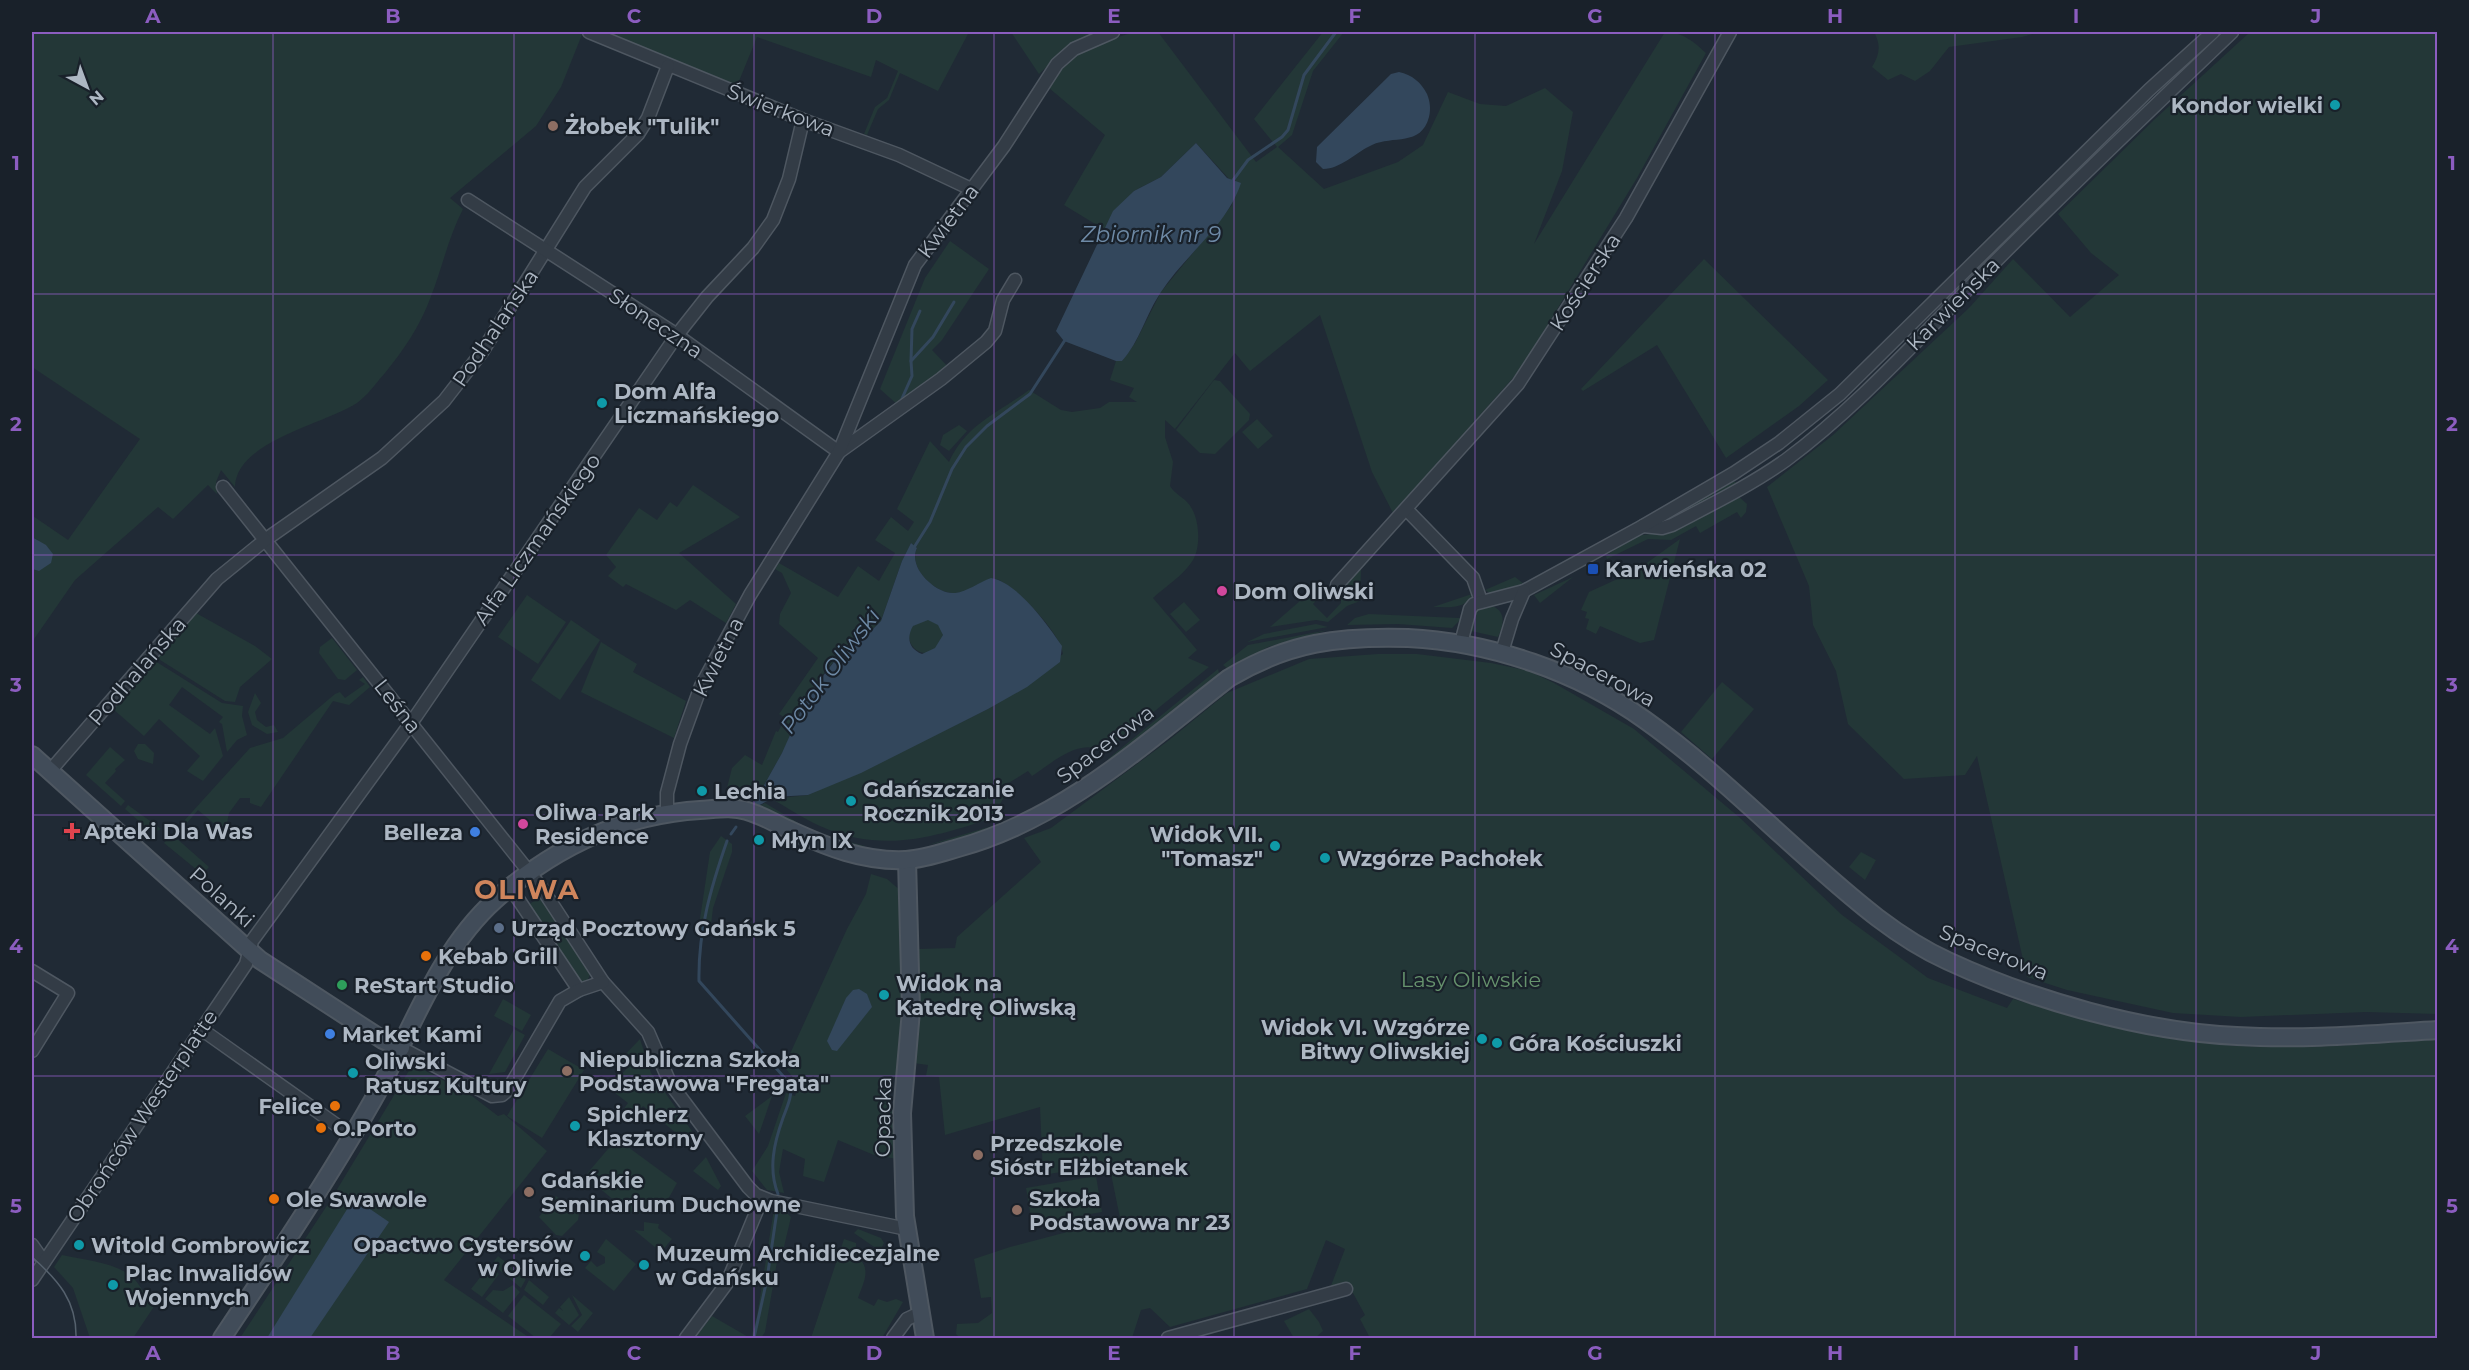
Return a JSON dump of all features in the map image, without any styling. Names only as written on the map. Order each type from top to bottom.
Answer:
[{"type":"main road","name":"Spacerowa","points":[[222,1338],[352,1136],[459,940],[483,911],[510,887],[568,847],[629,821],[667,813],[726,808],[753,813],[819,843],[854,855],[907,860],[926,857],[972,844],[1047,814],[1110,771],[1229,678],[1272,654],[1292,647],[1347,638],[1426,639],[1461,643],[1502,652],[1590,688],[1645,719],[1695,759],[1879,919],[1916,945],[1968,970],[2065,1004],[2168,1030],[2279,1037],[2438,1030]]},
{"type":"main road","name":"Polanki","points":[[32,755],[250,951],[383,1040],[401,1048]]},
{"type":"main road","points":[[908,882],[926,857]]},
{"type":"main road","name":"Opacka","points":[[907,860],[911,1011],[902,1113],[907,1228],[925,1338]]},
{"type":"street","name":"Świerkowa","points":[[590,32],[803,120],[890,151],[960,181],[971,189]]},
{"type":"street","name":"Kwietna","points":[[667,813],[667,792],[680,744],[701,687],[750,595],[839,452],[907,281],[927,248],[1004,146],[1057,63],[1074,49],[1113,32]]},
{"type":"street","name":"Kościerska","points":[[1337,585],[1498,408],[1534,361],[1626,218],[1730,32]]},
{"type":"street","name":"Karwieńska","points":[[1481,601],[1524,591],[1643,526],[1734,473],[1779,443],[1840,394],[2149,90],[2213,32]]},
{"type":"street","name":"Karwieńska","points":[[1643,526],[1662,528],[1672,525],[1733,492],[1786,460],[1827,426],[1887,370],[2102,155],[2232,32]]},
{"type":"street","name":"Podhalańska","points":[[50,771],[217,579],[252,549],[382,459],[432,415],[482,352],[585,188],[638,134],[648,118],[668,66]]},
{"type":"street","name":"Alfa Liczmańskiego","points":[[250,951],[252,941],[411,723],[678,335],[707,297],[764,235],[789,179],[803,120]]},
{"type":"street","name":"Słoneczna","points":[[468,200],[678,335],[839,452]]},
{"type":"street","name":"Kwietna","points":[[839,452],[957,368],[986,342],[995,331],[1003,300],[1016,280]]},
{"type":"street","name":"Leśna","points":[[224,487],[529,873],[603,982],[648,1032],[670,1083],[748,1187],[762,1198]]},
{"type":"street","points":[[1407,510],[1473,578],[1481,601],[1470,609],[1461,643]]},
{"type":"street","points":[[1502,652],[1524,591]]},
{"type":"street","points":[[1497,599],[1512,619]]},
{"type":"street","points":[[510,887],[579,990]]},
{"type":"street","name":"Obrońców Westerplatte","points":[[33,1275],[246,964],[250,951]]},
{"type":"street","points":[[32,971],[68,993],[32,1051]]},
{"type":"street","points":[[401,1048],[492,1096],[502,1095],[508,1089],[560,1001],[579,990],[603,982]]},
{"type":"street","points":[[201,1029],[352,1136]]},
{"type":"street","points":[[686,1338],[727,1282],[762,1198],[907,1228]]},
{"type":"street","points":[[32,1245],[44,1262]]},
{"type":"street","points":[[1173,1338],[1346,1289]]},
{"type":"street","points":[[893,1338],[907,1319],[920,1313]]},
{"type":"green space","points":[[32,32],[583,32],[561,87],[536,126],[450,198],[463,209],[426,309],[405,347],[368,393],[343,411],[284,436],[250,457],[239,471],[235,487],[221,470],[216,482],[217,494],[208,485],[173,519],[158,507],[75,580],[32,642],[32,569],[39,571],[38,540],[32,537],[33,516],[68,540],[140,439],[32,367]]},
{"type":"green space","points":[[600,32],[969,32],[938,91],[900,73],[889,100],[878,109],[867,135],[864,134],[875,107],[887,98],[898,71],[876,60],[871,77],[757,37],[737,86]]},
{"type":"green space","points":[[1011,32],[1095,32],[1071,44],[1039,74]]},
{"type":"green space","points":[[1135,32],[1158,32],[1256,162],[1277,147],[1254,119],[1323,32],[1344,32],[1313,71],[1292,135],[1278,147],[1324,189],[1398,162],[1423,145],[1448,92],[1480,104],[1506,106],[1545,88],[1573,112],[1562,171],[1534,244],[1665,32],[1683,36],[1706,53],[1637,178],[1520,370],[1393,513],[1372,472],[1320,315],[1250,371],[1235,353],[1175,429],[1165,420],[1165,437],[1173,462],[1170,486],[1187,502],[1195,515],[1198,544],[1194,558],[1187,568],[1153,598],[1197,650],[1188,658],[1209,667],[1103,753],[1095,748],[1076,749],[1032,776],[1028,771],[1007,784],[1009,788],[999,806],[1001,815],[955,830],[911,839],[889,841],[844,835],[814,823],[772,799],[808,795],[988,709],[1063,654],[1047,623],[1026,601],[1005,584],[997,579],[963,592],[945,592],[930,583],[919,570],[915,555],[917,548],[911,543],[902,561],[881,621],[866,636],[843,650],[821,677],[801,707],[785,748],[760,792],[752,789],[726,792],[732,768],[745,755],[762,765],[776,731],[778,732],[785,718],[779,714],[818,658],[779,624],[780,614],[791,593],[782,573],[775,569],[779,563],[838,597],[858,566],[879,581],[895,553],[875,540],[891,517],[908,531],[914,522],[897,509],[930,441],[949,462],[964,438],[984,420],[1029,390],[1061,410],[1072,412],[1100,408],[1109,402],[1137,402],[1129,397],[1134,388],[1110,380],[1116,361],[1122,361],[1135,343],[1161,292],[1232,205],[1232,182],[1196,143],[1161,177],[1134,191],[1105,230],[1064,205],[1105,135],[1049,88],[1069,59],[1094,44]]},
{"type":"green space","points":[[1874,32],[2039,32],[2022,37],[1949,47],[1930,71],[1915,81],[1901,74],[1888,80],[1872,67],[1879,50]]},
{"type":"green space","points":[[2250,32],[2437,32],[2437,1014],[2366,1012],[2241,1017],[2173,1013],[2067,990],[2027,977],[1977,756],[1965,775],[1904,779],[1848,724],[1836,671],[1813,625],[1809,586],[1767,487],[1833,435],[1969,308],[2013,259],[2070,317],[2119,275],[2091,253],[2058,214],[2155,119]]},
{"type":"green space","points":[[950,241],[989,269],[942,340],[932,350],[950,369],[899,406],[880,389],[925,278]]},
{"type":"green space","points":[[1704,259],[1828,380],[1799,406],[1726,458],[1657,345],[1583,391],[1581,389]]},
{"type":"green space","points":[[1214,380],[1220,381],[1250,414],[1249,420],[1215,454],[1200,453],[1176,430]]},
{"type":"green space","points":[[1257,419],[1273,436],[1258,449],[1242,432]]},
{"type":"green space","points":[[959,425],[967,431],[949,451],[940,445],[943,435]]},
{"type":"green space","points":[[1732,481],[1738,483],[1673,521],[1658,523]]},
{"type":"green space","points":[[693,485],[740,517],[679,553],[736,604],[726,623],[690,600],[676,610],[626,584],[623,587],[608,576],[616,567],[606,555],[639,508],[657,520],[670,502],[677,507]]},
{"type":"green space","points":[[1738,496],[1747,504],[1746,512],[1741,518],[1737,512],[1700,533],[1696,526],[1671,540],[1648,539],[1607,559],[1606,556],[1634,536],[1660,533]]},
{"type":"green space","points":[[1680,539],[1654,640],[1640,643],[1600,626],[1596,634],[1586,629],[1589,619],[1585,618],[1587,612],[1581,610],[1589,592],[1637,570]]},
{"type":"green space","points":[[1358,568],[1361,570],[1360,601],[1347,606],[1328,622],[1316,620],[1270,627],[1308,594],[1323,589],[1323,593],[1313,604],[1327,618],[1341,603],[1341,589]]},
{"type":"green space","points":[[1515,577],[1524,584],[1513,590],[1491,594],[1485,590]]},
{"type":"green space","points":[[1573,577],[1540,603],[1534,595]]},
{"type":"green space","points":[[1472,594],[1461,605],[1433,607]]},
{"type":"green space","points":[[527,595],[566,622],[538,664],[498,637]]},
{"type":"green space","points":[[1184,602],[1200,620],[1186,632],[1170,614]]},
{"type":"green space","points":[[1489,605],[1499,610],[1501,614],[1502,627],[1498,637],[1471,631],[1477,610]]},
{"type":"green space","points":[[196,613],[255,646],[272,659],[240,687],[235,702],[225,701],[157,658]]},
{"type":"green space","points":[[1369,614],[1461,619],[1452,628],[1398,624],[1347,625],[1355,618]]},
{"type":"green space","points":[[926,619],[938,624],[943,636],[938,648],[926,653],[914,648],[909,636],[914,624]]},
{"type":"green space","points":[[571,620],[600,640],[560,700],[531,680]]},
{"type":"green space","points":[[1316,624],[1328,627],[1247,642],[1264,634]]},
{"type":"green space","points":[[1328,630],[1268,647],[1229,670],[1223,665],[1248,645]]},
{"type":"green space","points":[[332,638],[357,670],[345,680],[338,679],[319,653],[320,647]]},
{"type":"green space","points":[[601,642],[637,664],[633,672],[686,701],[674,738],[581,692]]},
{"type":"green space","name":"Lasy Oliwskie","points":[[1378,654],[1417,654],[1491,663],[1529,671],[1554,683],[1634,729],[1739,817],[1842,915],[1928,978],[2007,1008],[2013,999],[2126,1030],[2172,1039],[2225,1045],[2286,1047],[2437,1039],[2437,1338],[1370,1338],[1360,1319],[1365,1315],[1348,1284],[1329,1291],[1345,1249],[1326,1240],[1307,1289],[1170,1327],[1150,1308],[1141,1310],[1132,1338],[960,1338],[956,1334],[957,1324],[978,1323],[992,1313],[991,1297],[981,1298],[974,1259],[1010,1247],[1120,1218],[1109,1164],[1043,1175],[1040,1107],[945,1135],[939,1077],[926,1076],[928,1065],[913,1063],[918,1006],[918,949],[955,948],[957,937],[1041,862],[1024,838],[1051,828],[1168,741],[1227,693],[1309,659]]},
{"type":"green space","points":[[155,661],[222,703],[243,706],[242,716],[247,735],[237,740],[227,752],[222,724],[219,722],[223,717],[182,687],[169,705],[210,734],[215,728],[223,756],[203,781],[187,771],[200,756],[159,719],[144,736],[113,709]]},
{"type":"green space","points":[[1218,669],[1220,677],[1112,760],[1108,759]]},
{"type":"green space","points":[[363,677],[370,687],[349,705],[333,701],[261,807],[250,803],[250,798],[240,798],[229,813],[225,833],[198,810],[175,837],[209,867],[202,874],[164,843],[250,748],[283,738],[335,694],[340,692],[345,698],[365,684],[359,680]]},
{"type":"green space","points":[[1722,682],[1754,709],[1712,759],[1681,732]]},
{"type":"green space","points":[[255,693],[261,703],[255,712],[257,720],[266,727],[274,725],[278,732],[267,734],[252,725],[248,712]]},
{"type":"green space","points":[[138,744],[145,744],[154,753],[153,764],[138,759],[134,751]]},
{"type":"green space","points":[[110,747],[125,760],[105,783],[125,801],[121,806],[86,775]]},
{"type":"green space","points":[[765,803],[815,833],[865,846],[863,848],[835,842],[757,807]]},
{"type":"green space","points":[[128,805],[161,829],[153,833],[125,809]]},
{"type":"green space","points":[[1002,823],[969,836],[928,845]]},
{"type":"green space","points":[[721,836],[732,844],[732,852],[713,908],[710,934],[698,932],[710,852]]},
{"type":"green space","points":[[1861,852],[1876,860],[1865,880],[1849,867]]},
{"type":"green space","points":[[871,874],[887,879],[901,891],[904,987],[899,1075],[891,1079],[889,1106],[896,1110],[897,1159],[874,1155],[838,1140],[824,1182],[803,1176],[805,1159],[783,1149],[779,1172],[784,1193],[767,1190],[752,1171],[768,1146],[786,1093],[795,1096],[796,1084],[784,1067],[847,929],[866,894]]},
{"type":"green space","points":[[542,896],[591,973],[587,981],[581,982],[528,905]]},
{"type":"green space","points":[[503,999],[531,1015],[522,1031],[494,1016]]},
{"type":"green space","points":[[514,1029],[525,1035],[505,1072],[489,1074]]},
{"type":"green space","points":[[640,1039],[651,1073],[676,1108],[663,1122],[643,1106],[630,1123],[628,1121],[631,1117],[623,1110],[628,1103],[610,1089],[627,1068],[619,1061]]},
{"type":"green space","points":[[548,1049],[584,1070],[542,1138],[507,1116]]},
{"type":"green space","points":[[413,1064],[472,1096],[498,1116],[504,1114],[547,1151],[444,1280],[530,1338],[240,1338],[330,1201]]},
{"type":"green space","points":[[772,1096],[759,1134],[745,1116]]},
{"type":"green space","points":[[678,1111],[700,1143],[697,1150],[665,1124]]},
{"type":"green space","points":[[620,1145],[628,1147],[677,1183],[666,1203],[654,1214],[628,1212],[585,1176],[608,1149]]},
{"type":"green space","points":[[706,1157],[721,1186],[718,1190],[693,1171]]},
{"type":"green space","points":[[1096,1176],[1102,1212],[1032,1224],[1026,1188]]},
{"type":"green space","points":[[556,1196],[579,1214],[578,1220],[562,1236],[556,1235],[539,1217]]},
{"type":"green space","points":[[774,1209],[785,1211],[791,1217],[783,1251],[776,1249],[775,1256],[778,1256],[765,1332],[761,1338],[751,1338],[757,1316]]},
{"type":"green space","points":[[644,1222],[659,1224],[658,1228],[672,1239],[661,1252],[634,1230],[644,1231]]},
{"type":"green space","points":[[858,1229],[881,1238],[884,1243],[880,1251],[854,1233]]},
{"type":"green space","points":[[606,1239],[636,1264],[614,1291],[585,1268],[591,1261],[597,1267],[605,1263],[605,1257],[597,1252]]},
{"type":"green space","points":[[844,1239],[856,1243],[856,1256],[864,1266],[865,1276],[858,1298],[874,1306],[878,1299],[887,1302],[896,1299],[903,1302],[882,1338],[811,1338]]},
{"type":"green space","points":[[62,1255],[116,1268],[134,1279],[155,1305],[133,1338],[90,1338],[73,1288],[54,1267]]},
{"type":"green space","points":[[498,1256],[526,1279],[521,1288],[492,1264]]},
{"type":"green space","points":[[489,1266],[499,1274],[482,1297],[471,1289]]},
{"type":"green space","points":[[529,1280],[549,1297],[543,1305],[524,1290]]},
{"type":"green space","points":[[513,1285],[520,1292],[503,1313],[485,1299],[493,1290],[503,1291]]},
{"type":"green space","points":[[524,1295],[561,1324],[549,1338],[536,1338],[508,1316]]},
{"type":"green space","points":[[572,1295],[593,1313],[578,1332],[571,1326],[582,1315]]},
{"type":"green space","points":[[569,1297],[579,1315],[569,1325],[555,1313],[559,1308],[563,1311],[560,1307]]},
{"type":"green space","points":[[1309,1309],[1323,1331],[1315,1338],[1294,1338],[1284,1321]]},
{"type":"green space","points":[[712,1316],[750,1338],[695,1338]]},
{"type":"water","points":[[1399,72],[1416,80],[1427,94],[1429,117],[1420,133],[1380,142],[1336,166],[1323,169],[1316,162],[1317,147],[1391,74]]},
{"type":"water","name":"Zbiornik nr 9","points":[[1196,143],[1227,178],[1241,183],[1226,213],[1161,292],[1134,345],[1122,361],[1116,361],[1064,341],[1056,331],[1113,211],[1134,191],[1161,177]]},
{"type":"water","points":[[32,537],[46,545],[53,554],[51,563],[39,571],[32,569]]},
{"type":"water","points":[[911,543],[917,548],[916,564],[920,572],[940,590],[955,593],[964,591],[991,578],[1011,587],[1031,606],[1062,646],[1060,662],[1027,687],[988,709],[861,773],[808,795],[774,797],[758,806],[754,803],[782,753],[807,697],[843,650],[866,636],[881,621],[902,561]],"holes":[[[928,620],[938,625],[943,635],[935,648],[922,654],[914,649],[909,639],[913,626]]]},
{"type":"water","points":[[859,989],[867,994],[872,1007],[837,1051],[832,1050],[827,1041],[846,998],[853,990]]},
{"type":"water","points":[[354,1198],[389,1222],[310,1338],[267,1338]]},
{"type":"waterway","name":"Potok Oliwski","points":[[1231,183],[1248,160],[1282,137],[1288,130],[1304,75],[1336,32]]},
{"type":"waterway","points":[[900,403],[912,376],[911,361],[933,337],[954,302]]},
{"type":"waterway","points":[[911,361],[912,329],[920,311]]},
{"type":"waterway","name":"Potok Oliwski","points":[[913,549],[930,522],[952,469],[966,447],[987,426],[1030,394],[1065,340]]},
{"type":"waterway","name":"Potok Oliwski","points":[[731,834],[736,827]]},
{"type":"waterway","name":"Potok Oliwski","points":[[727,841],[703,927],[699,981],[791,1085],[790,1098],[773,1156],[773,1175],[778,1194]]},
{"type":"waterway","name":"Potok Oliwski","points":[[754,1338],[767,1279],[777,1211]]},
{"type":"tram line","points":[[32,1257],[50,1274],[64,1292],[73,1313],[76,1338]]},
{"type":"place","name":"Kondor wielki","points":[[2335,105]]},
{"type":"place","name":"Żłobek \"Tulik\"","points":[[553,126]]},
{"type":"place","name":"Dom Alfa Liczmańskiego","points":[[602,403]]},
{"type":"place","name":"Karwieńska 02","points":[[1593,569]]},
{"type":"place","name":"Dom Oliwski","points":[[1222,591]]},
{"type":"place","name":"Lechia","points":[[702,791]]},
{"type":"place","name":"Gdańszczanie Rocznik 2013","points":[[851,801]]},
{"type":"place","name":"Oliwa Park Residence","points":[[523,824]]},
{"type":"place","name":"Apteki Dla Was","points":[[72,831]]},
{"type":"place","name":"Belleza","points":[[475,832]]},
{"type":"place","name":"Młyn IX","points":[[759,840]]},
{"type":"place","name":"Widok VII. \"Tomasz\"","points":[[1275,846]]},
{"type":"place","name":"Wzgórze Pachołek","points":[[1325,858]]},
{"type":"place","name":"Urząd Pocztowy Gdańsk 5","points":[[499,928]]},
{"type":"place","name":"Kebab Grill","points":[[426,956]]},
{"type":"place","name":"ReStart Studio","points":[[342,985]]},
{"type":"place","name":"Widok na Katedrę Oliwską","points":[[884,995]]},
{"type":"place","name":"Market Kami","points":[[330,1034]]},
{"type":"place","name":"Widok VI. Wzgórze Bitwy Oliwskiej","points":[[1482,1039]]},
{"type":"place","name":"Góra Kościuszki","points":[[1497,1043]]},
{"type":"place","name":"Niepubliczna Szkoła Podstawowa \"Fregata\"","points":[[567,1071]]},
{"type":"place","name":"Oliwski Ratusz Kultury","points":[[353,1073]]},
{"type":"place","name":"Felice","points":[[335,1106]]},
{"type":"place","name":"Spichlerz Klasztorny","points":[[575,1126]]},
{"type":"place","name":"O.Porto","points":[[321,1128]]},
{"type":"place","name":"Przedszkole Sióstr Elżbietanek","points":[[978,1155]]},
{"type":"place","name":"Gdańskie Seminarium Duchowne","points":[[529,1192]]},
{"type":"place","name":"Ole Swawole","points":[[274,1199]]},
{"type":"place","name":"Szkoła Podstawowa nr 23","points":[[1017,1210]]},
{"type":"place","name":"Witold Gombrowicz","points":[[79,1245]]},
{"type":"place","name":"Opactwo Cystersów w Oliwie","points":[[585,1256]]},
{"type":"place","name":"Muzeum Archidiecezjalne w Gdańsku","points":[[644,1265]]},
{"type":"place","name":"Plac Inwalidów Wojennych","points":[[113,1285]]},
{"type":"district","name":"OLIWA","points":[[527,889]]}]
